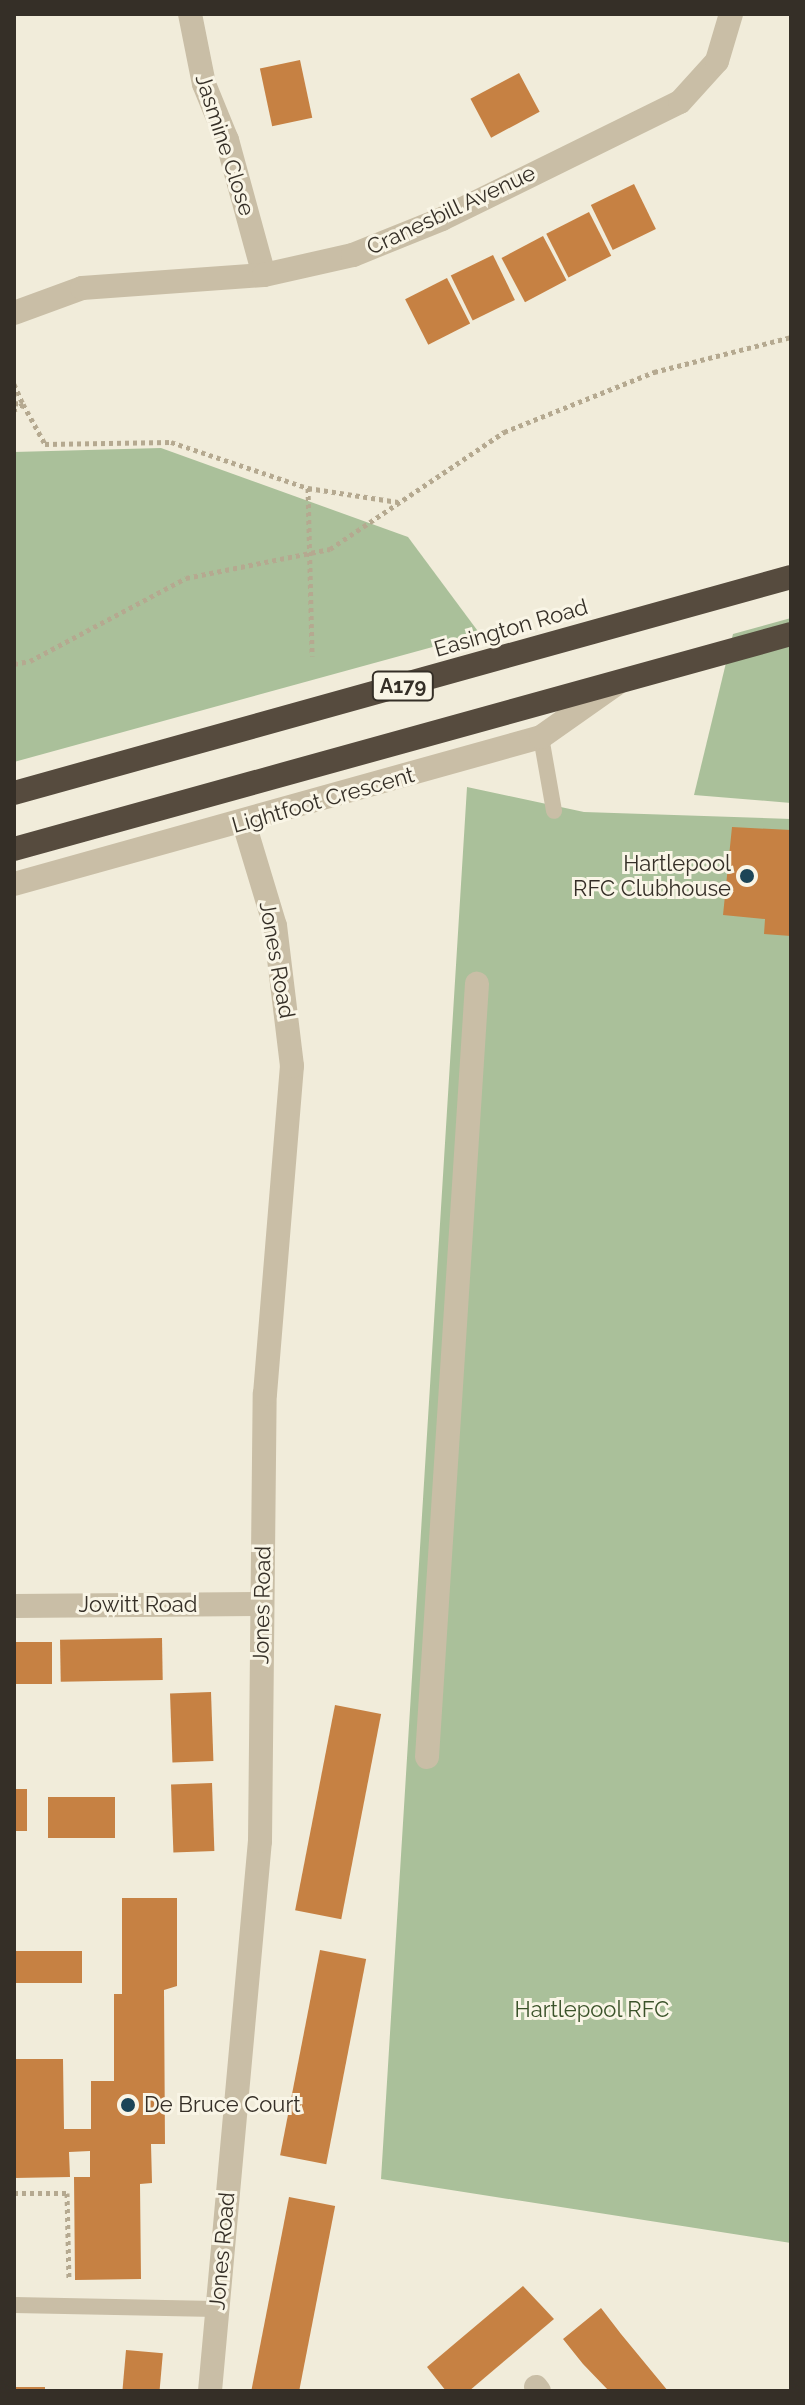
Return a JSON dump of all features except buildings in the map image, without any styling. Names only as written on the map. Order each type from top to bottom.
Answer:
[{"type":"highway","name":"Easington Road","points":[[14,793],[791,577]]},
{"type":"highway","name":"A179","points":[[14,849],[791,634]]},
{"type":"street","name":"Jasmine Close","points":[[190,14],[204,84],[227,140],[264,275]]},
{"type":"street","name":"Cranesbill Avenue","points":[[14,313],[82,288],[264,275],[353,255],[442,219],[680,102],[717,61],[731,14]]},
{"type":"street","name":"Lightfoot Crescent","points":[[14,884],[244,823],[541,737],[618,683]]},
{"type":"street","name":"Jones Road","points":[[210,2391],[260,1841],[265,1394],[292,1066],[275,926],[244,823]]},
{"type":"street","points":[[427,1757],[477,984]]},
{"type":"street","name":"Jowitt Road","points":[[14,1606],[262,1604]]},
{"type":"lane","points":[[541,737],[554,811]]},
{"type":"lane","points":[[14,2305],[216,2309]]},
{"type":"path","points":[[14,664],[30,661],[186,578],[330,549],[504,432],[654,372],[791,337]]},
{"type":"path","points":[[14,384],[45,444],[171,442],[308,488],[399,503]]},
{"type":"path","points":[[14,403],[23,404]]},
{"type":"path","points":[[14,410],[23,404]]},
{"type":"path","points":[[308,488],[312,656]]},
{"type":"path","points":[[14,2193],[67,2193],[69,2288]]},
{"type":"green space","points":[[161,448],[408,537],[480,634],[14,762],[14,452]]},
{"type":"green space","points":[[791,618],[791,803],[694,795],[733,634]]},
{"type":"green space","name":"Hartlepool RFC","points":[[467,787],[584,812],[791,819],[791,2243],[381,2179]]},
{"type":"place","name":"Hartlepool RFC Clubhouse","points":[[747,876]]},
{"type":"place","name":"De Bruce Court","points":[[128,2105]]}]
